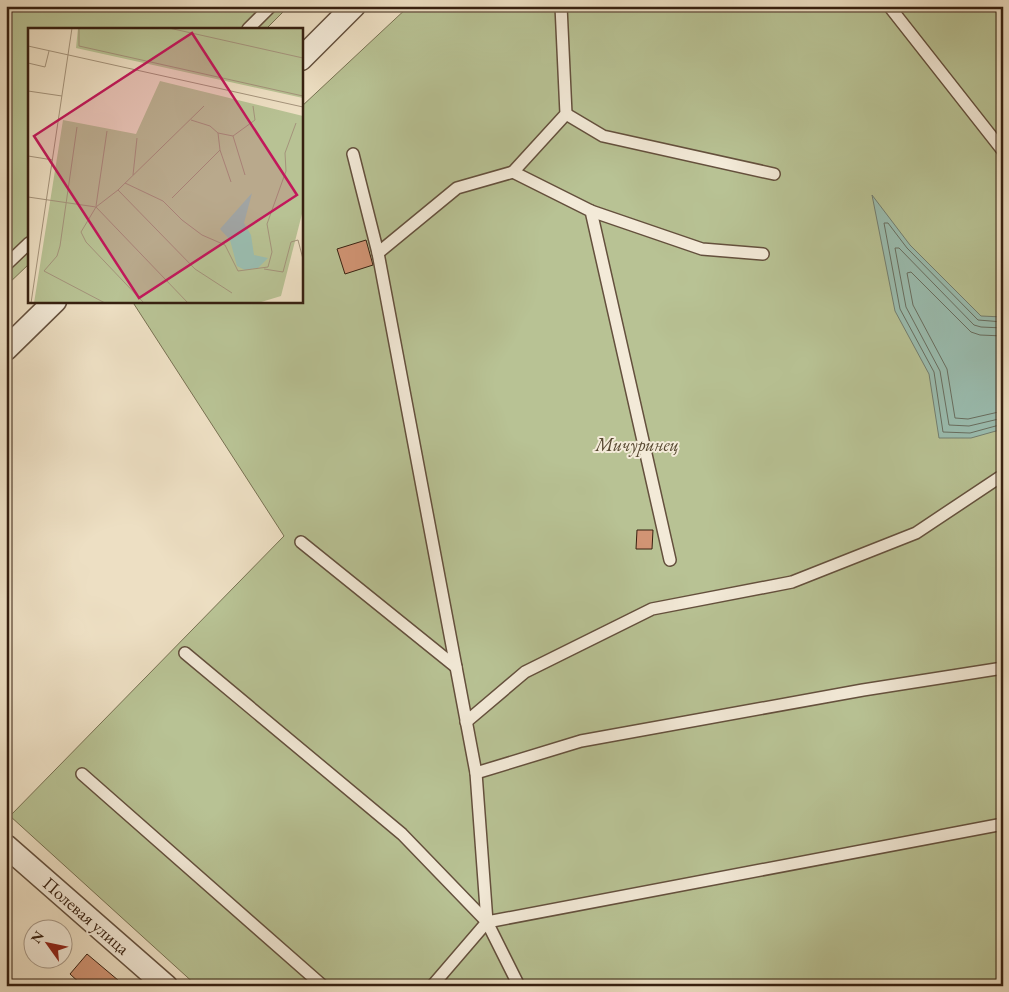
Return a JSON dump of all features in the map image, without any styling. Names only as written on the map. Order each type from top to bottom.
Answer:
[{"type":"street","points":[[302,57],[354,6]]},
{"type":"street","points":[[6,349],[54,302]]},
{"type":"street","name":"Полевая улица","points":[[6,846],[157,983]]},
{"type":"lane","points":[[249,28],[271,6]]},
{"type":"lane","points":[[378,253],[457,188],[513,172],[566,114],[561,6]]},
{"type":"lane","points":[[888,6],[1003,151]]},
{"type":"lane","points":[[566,114],[603,136],[774,174]]},
{"type":"lane","points":[[353,154],[378,253],[476,773],[487,922]]},
{"type":"lane","points":[[513,172],[591,211],[702,249],[763,254]]},
{"type":"lane","points":[[591,211],[670,560]]},
{"type":"lane","points":[[6,265],[28,244]]},
{"type":"lane","points":[[466,722],[525,672],[652,609],[792,582],[916,532],[1003,475]]},
{"type":"lane","points":[[301,542],[456,667]]},
{"type":"lane","points":[[185,653],[402,834],[487,922],[520,986]]},
{"type":"lane","points":[[476,773],[581,740],[863,690],[1003,668]]},
{"type":"lane","points":[[82,774],[323,986]]},
{"type":"lane","points":[[432,986],[487,922],[1003,824]]},
{"type":"green space","points":[[6,6],[289,6],[267,28],[28,28],[28,265],[6,286]]},
{"type":"green space","name":"Мичуринец","points":[[409,6],[1003,6],[1003,986],[197,986],[10,816],[284,536],[133,302],[302,302],[302,106]]},
{"type":"water","points":[[872,195],[910,245],[981,316],[1003,317],[1003,429],[971,438],[939,438],[929,374],[895,311]]},
{"type":"building","points":[[366,240],[373,265],[345,274],[337,249]]},
{"type":"building","points":[[637,530],[653,530],[652,549],[636,549]]},
{"type":"building","points":[[6,883],[12,888],[6,894]]},
{"type":"building","points":[[87,954],[125,986],[83,986],[70,974]]}]
